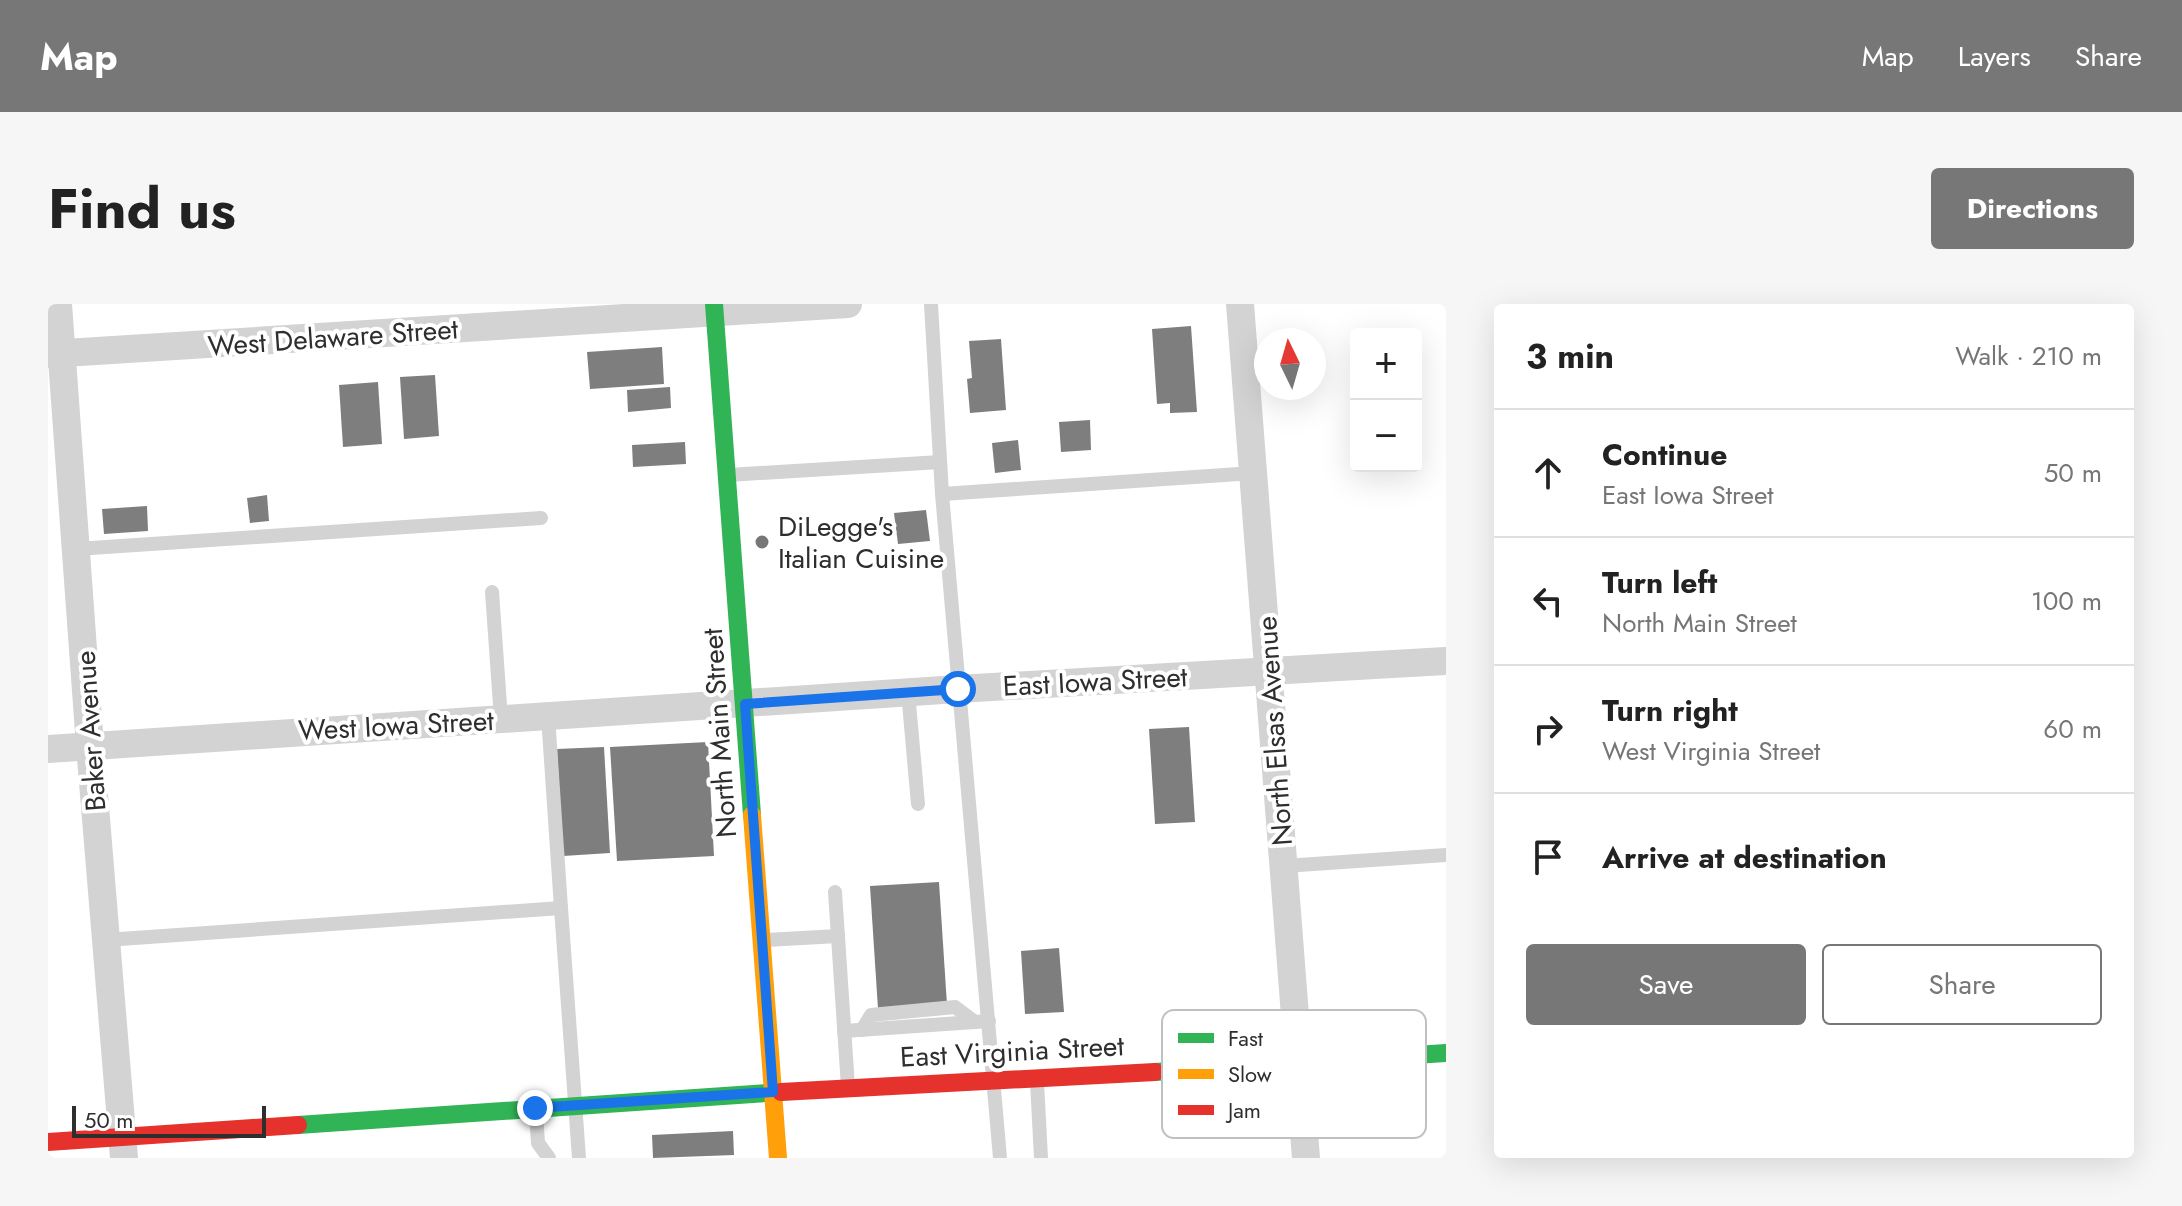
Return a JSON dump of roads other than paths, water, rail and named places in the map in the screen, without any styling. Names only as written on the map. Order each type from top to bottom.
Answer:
[{"type":"street","name":"Baker Avenue","points":[[58,304],[55,354],[76,549],[123,1147]]},
{"type":"street","name":"West Delaware Street","points":[[55,354],[519,320],[714,308],[848,304]]},
{"type":"street","name":"North Elsas Avenue","points":[[1240,304],[1295,1010]]},
{"type":"street","name":"North Main Street","points":[[714,308],[778,1158]]},
{"type":"street","name":"East Iowa Street","points":[[745,704],[1446,661]]},
{"type":"street","name":"West Iowa Street","points":[[48,749],[745,704]]},
{"type":"street","name":"East Virginia Street","points":[[1426,1054],[1446,1053]]},
{"type":"street","name":"East Virginia Street","points":[[48,1142],[123,1147],[535,1108],[1162,1071]]},
{"type":"street","name":"North Elsas Avenue","points":[[1305,1138],[1306,1158]]},
{"type":"lane","points":[[931,304],[942,494],[982,1022],[995,1080],[1000,1158]]},
{"type":"lane","points":[[727,475],[940,462]]},
{"type":"lane","points":[[942,494],[1254,473]]},
{"type":"lane","points":[[76,549],[541,518]]},
{"type":"lane","points":[[492,592],[501,719]]},
{"type":"lane","points":[[908,692],[918,804]]},
{"type":"lane","points":[[548,716],[579,1158]]},
{"type":"lane","points":[[1284,866],[1446,855]]},
{"type":"lane","points":[[835,892],[848,1088]]},
{"type":"lane","points":[[106,940],[561,908]]},
{"type":"lane","points":[[762,940],[838,936]]},
{"type":"lane","points":[[844,1031],[982,1022]]},
{"type":"lane","points":[[1036,1077],[1041,1158]]},
{"type":"lane","points":[[535,1108],[538,1143],[549,1158]]},
{"type":"place","name":"DiLegge's Italian Cuisine","points":[[762,542]]}]
